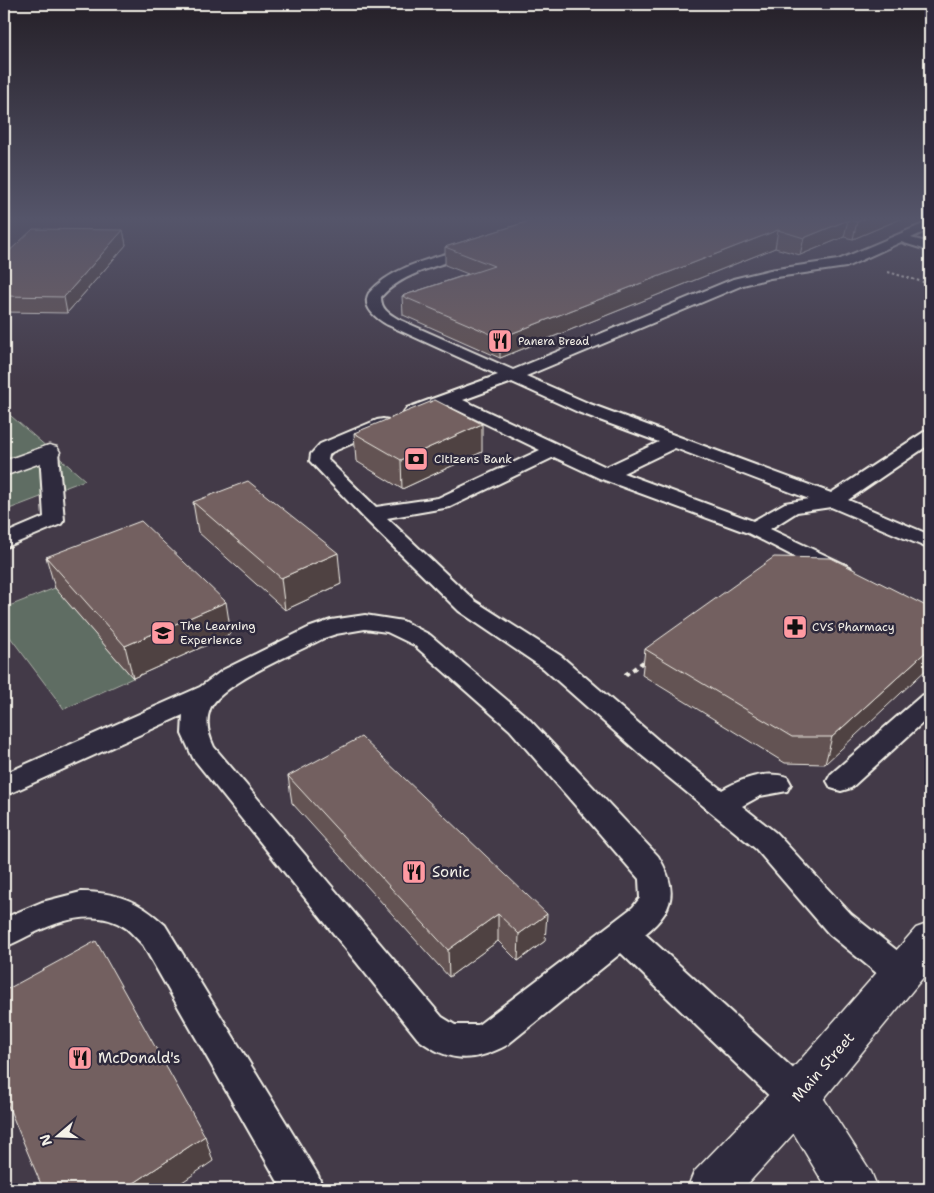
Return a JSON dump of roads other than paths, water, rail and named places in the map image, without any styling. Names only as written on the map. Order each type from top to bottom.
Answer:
[{"type":"main road","points":[[4,469],[49,452]]},
{"type":"main road","name":"Main Street","points":[[711,1189],[797,1097],[930,940]]},
{"type":"main road","points":[[797,1097],[854,1189]]},
{"type":"lane","points":[[412,273],[392,281],[378,290],[374,296],[374,303],[378,312],[389,320],[584,408],[833,501],[930,543]]},
{"type":"lane","points":[[781,273],[738,282],[512,376],[450,400],[425,407],[331,446],[322,451],[320,461],[371,514],[467,606],[552,662],[649,747],[722,805],[774,849],[840,924],[902,974]]},
{"type":"lane","points":[[450,400],[552,451],[606,474],[755,529],[861,582]]},
{"type":"lane","points":[[755,529],[792,506],[833,501],[930,436]]},
{"type":"lane","points":[[606,474],[674,442]]},
{"type":"lane","points":[[371,514],[443,503],[552,451]]},
{"type":"lane","points":[[4,542],[54,520],[49,452]]},
{"type":"lane","points":[[382,622],[411,632],[430,646],[519,724],[653,874],[656,883],[656,901],[644,916],[622,933],[484,1040],[473,1044],[461,1044],[439,1036],[430,1028],[202,751],[192,728],[194,716],[208,693],[219,683],[331,627],[348,623],[382,622]]},
{"type":"lane","points":[[12,783],[208,693]]},
{"type":"lane","points":[[841,781],[930,702]]},
{"type":"lane","points":[[722,805],[750,788],[766,784],[777,784]]},
{"type":"lane","points":[[4,934],[50,911],[86,904],[104,905],[119,909],[133,915],[145,924],[154,935],[304,1189]]},
{"type":"lane","points":[[622,933],[797,1097]]},
{"type":"place","name":"Panera Bread","points":[[500,341]]},
{"type":"place","name":"Citizens Bank","points":[[416,459]]},
{"type":"place","name":"CVS Pharmacy","points":[[795,627]]},
{"type":"place","name":"The Learning Experience","points":[[163,633]]},
{"type":"place","name":"Sonic","points":[[414,872]]},
{"type":"place","name":"McDonald's","points":[[80,1058]]}]
